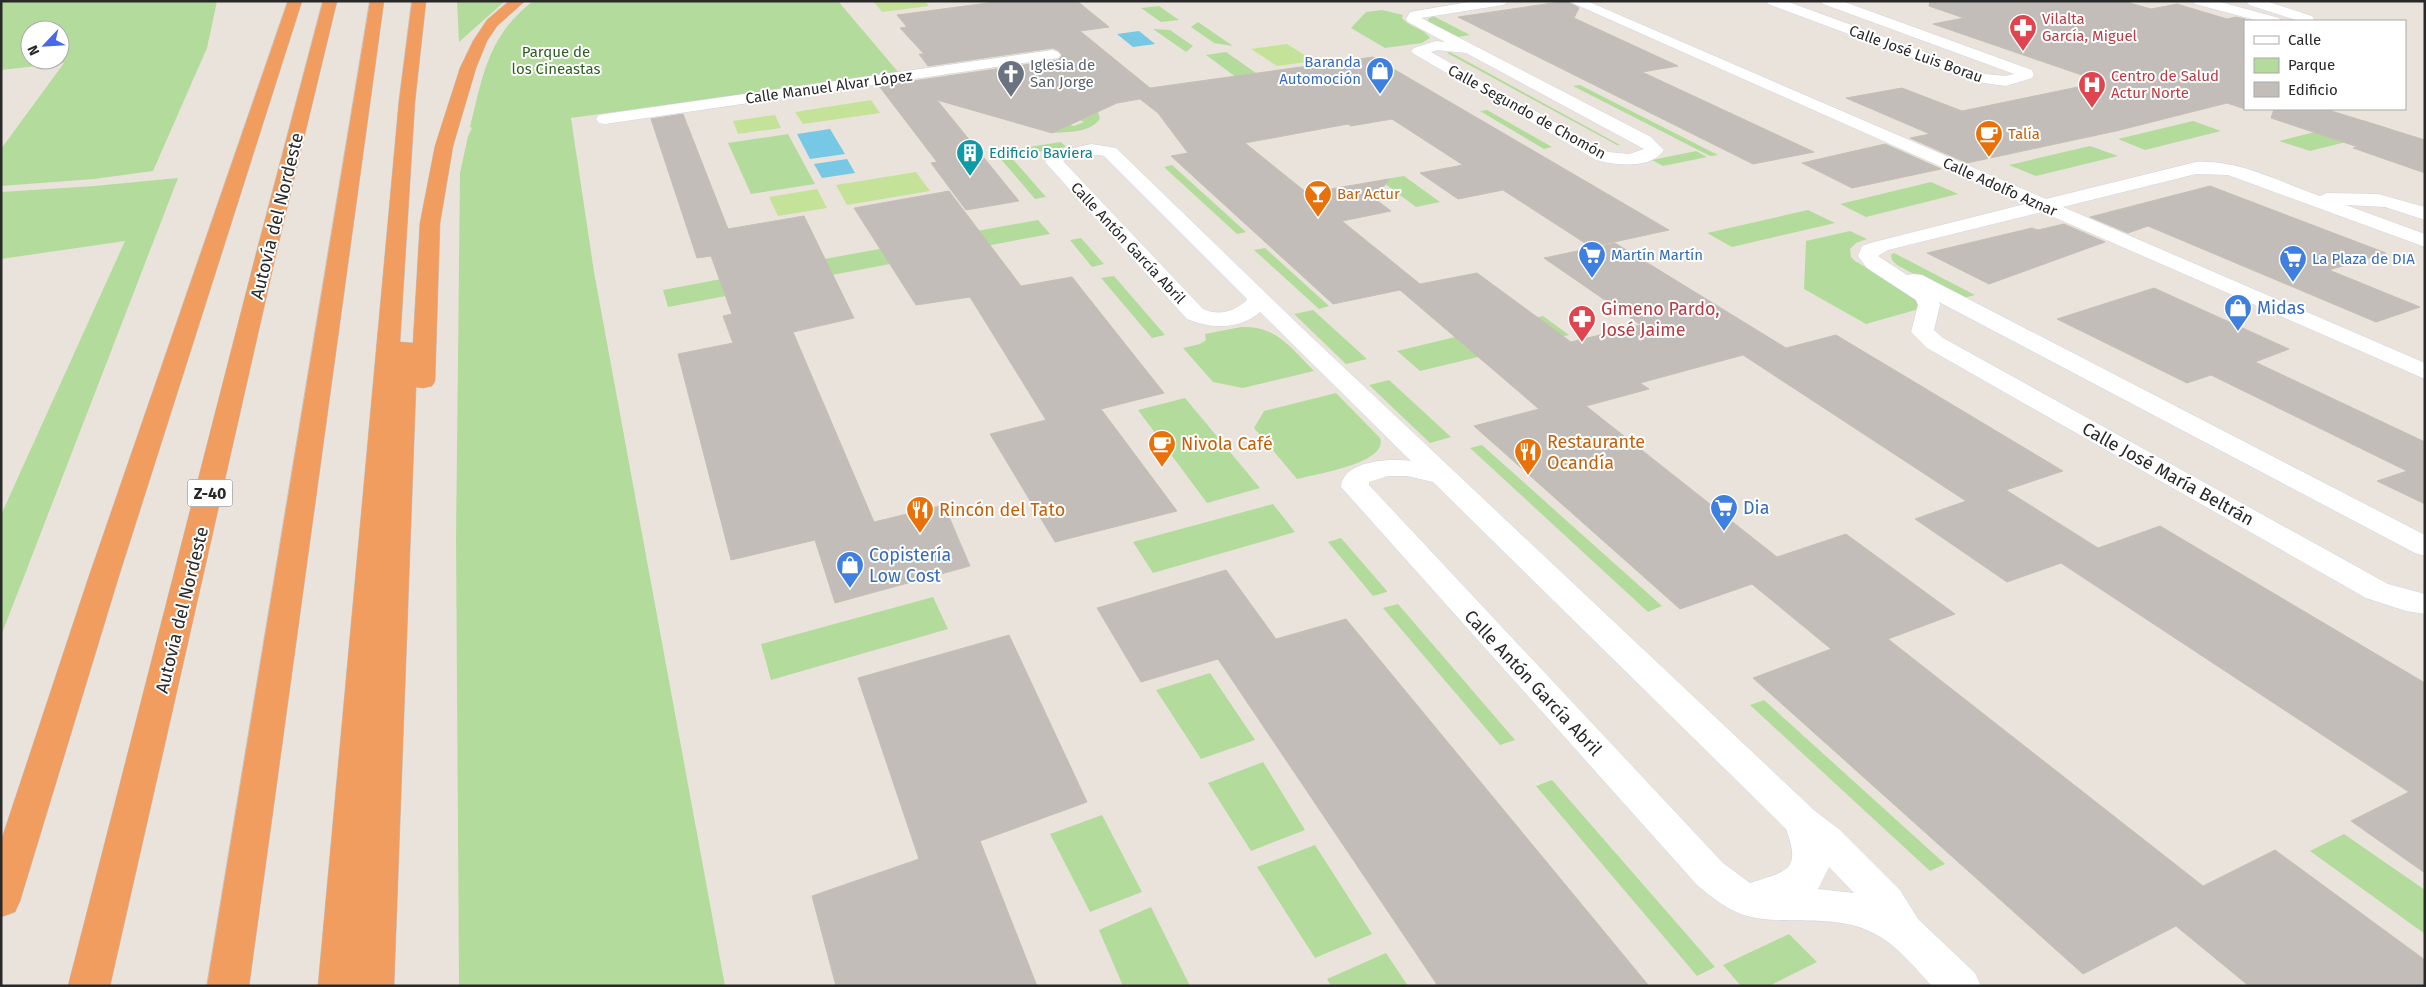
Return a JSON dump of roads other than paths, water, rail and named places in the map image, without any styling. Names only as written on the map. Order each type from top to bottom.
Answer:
[{"type":"highway","points":[[283,1],[286,27]]},
{"type":"highway","points":[[1,901],[112,552],[295,1]]},
{"type":"highway","name":"Autovía del Nordeste","points":[[89,986],[267,250],[330,1]]},
{"type":"highway","points":[[228,986],[377,1]]},
{"type":"highway","points":[[396,514],[422,412],[430,223],[444,146],[468,68],[480,41],[492,23],[518,1]]},
{"type":"highway","points":[[373,986],[418,99],[419,7]]},
{"type":"highway","points":[[339,986],[407,101],[419,7]]},
{"type":"street","name":"Calle Segundo de Chomón","points":[[1437,39],[1419,51],[1602,156],[1624,159],[1646,155],[1655,150],[1645,141],[1470,49],[1437,39],[1413,17],[1432,12],[1503,1]]},
{"type":"street","name":"Calle Adolfo Aznar","points":[[1575,1],[2425,372]]},
{"type":"street","name":"Calle José Luis Borau","points":[[1775,2],[1983,79],[2006,81],[2026,76],[2026,73],[1828,1]]},
{"type":"street","points":[[2200,1],[2270,20]]},
{"type":"street","points":[[2250,1],[2296,14],[2306,20]]},
{"type":"street","name":"Calle Manuel Alvar López","points":[[605,119],[1053,54]]},
{"type":"street","name":"Calle Antón García Abril","points":[[1294,333],[1267,323],[1236,317],[1211,320],[1202,318],[1189,309],[1054,162],[1054,159],[1063,154],[1097,149],[1108,150],[1294,333],[1802,821],[1827,840],[1886,901],[1904,931],[1960,986]]},
{"type":"street","points":[[1922,326],[1928,316],[1929,305],[1925,296],[1874,264],[1868,256],[1869,250],[2042,205],[2202,167],[2231,170],[2425,241]]},
{"type":"street","points":[[2284,190],[2318,198],[2352,201],[2371,198],[2425,214]]},
{"type":"street","points":[[2352,201],[2348,205],[2350,211],[2362,218]]},
{"type":"street","points":[[1868,256],[2425,547]]},
{"type":"street","name":"Calle Antón García Abril","points":[[1236,317],[1253,307],[1259,298]]},
{"type":"street","points":[[1922,326],[1947,319],[1968,318],[1986,322],[2009,331]]},
{"type":"street","name":"Calle José María Beltrán","points":[[1922,326],[1922,332],[1935,343],[2377,591],[2417,604],[2425,604]]},
{"type":"street","points":[[1385,466],[1401,442],[1400,434]]},
{"type":"street","name":"Calle Antón García Abril","points":[[1446,477],[1410,468],[1385,466],[1358,476],[1354,482],[1360,494],[1698,862],[1724,886],[1746,900],[1774,904],[1820,904],[1850,908],[1883,919],[1904,931]]},
{"type":"street","points":[[1746,900],[1782,893],[1802,879],[1809,868],[1812,857],[1802,821]]},
{"type":"water","points":[[1139,31],[1155,44],[1133,47],[1117,34]]},
{"type":"water","points":[[830,129],[845,154],[810,159],[797,134]]},
{"type":"water","points":[[847,159],[855,173],[822,178],[814,164]]},
{"type":"place","name":"Vilalta García, Miguel","points":[[2023,52]]},
{"type":"place","name":"Baranda Automoción","points":[[1380,95]]},
{"type":"place","name":"Iglesia de San Jorge","points":[[1011,98]]},
{"type":"place","name":"Centro de Salud Actur Norte","points":[[2092,109]]},
{"type":"place","name":"Talía","points":[[1989,158]]},
{"type":"place","name":"Edificio Baviera","points":[[970,177]]},
{"type":"place","name":"Bar Actur","points":[[1318,218]]},
{"type":"place","name":"Martín Martín","points":[[1592,279]]},
{"type":"place","name":"La Plaza de DIA","points":[[2293,283]]},
{"type":"place","name":"Midas","points":[[2238,332]]},
{"type":"place","name":"Gimeno Pardo, José Jaime","points":[[1582,343]]},
{"type":"place","name":"Nivola Café","points":[[1162,468]]},
{"type":"place","name":"Restaurante Ocandía","points":[[1528,476]]},
{"type":"place","name":"Dia","points":[[1724,532]]},
{"type":"place","name":"Rincón del Tato","points":[[920,534]]},
{"type":"place","name":"Copistería Low Cost","points":[[850,589]]},
{"type":"park label","name":"Parque de los Cineastas","points":[[556,60]]}]
